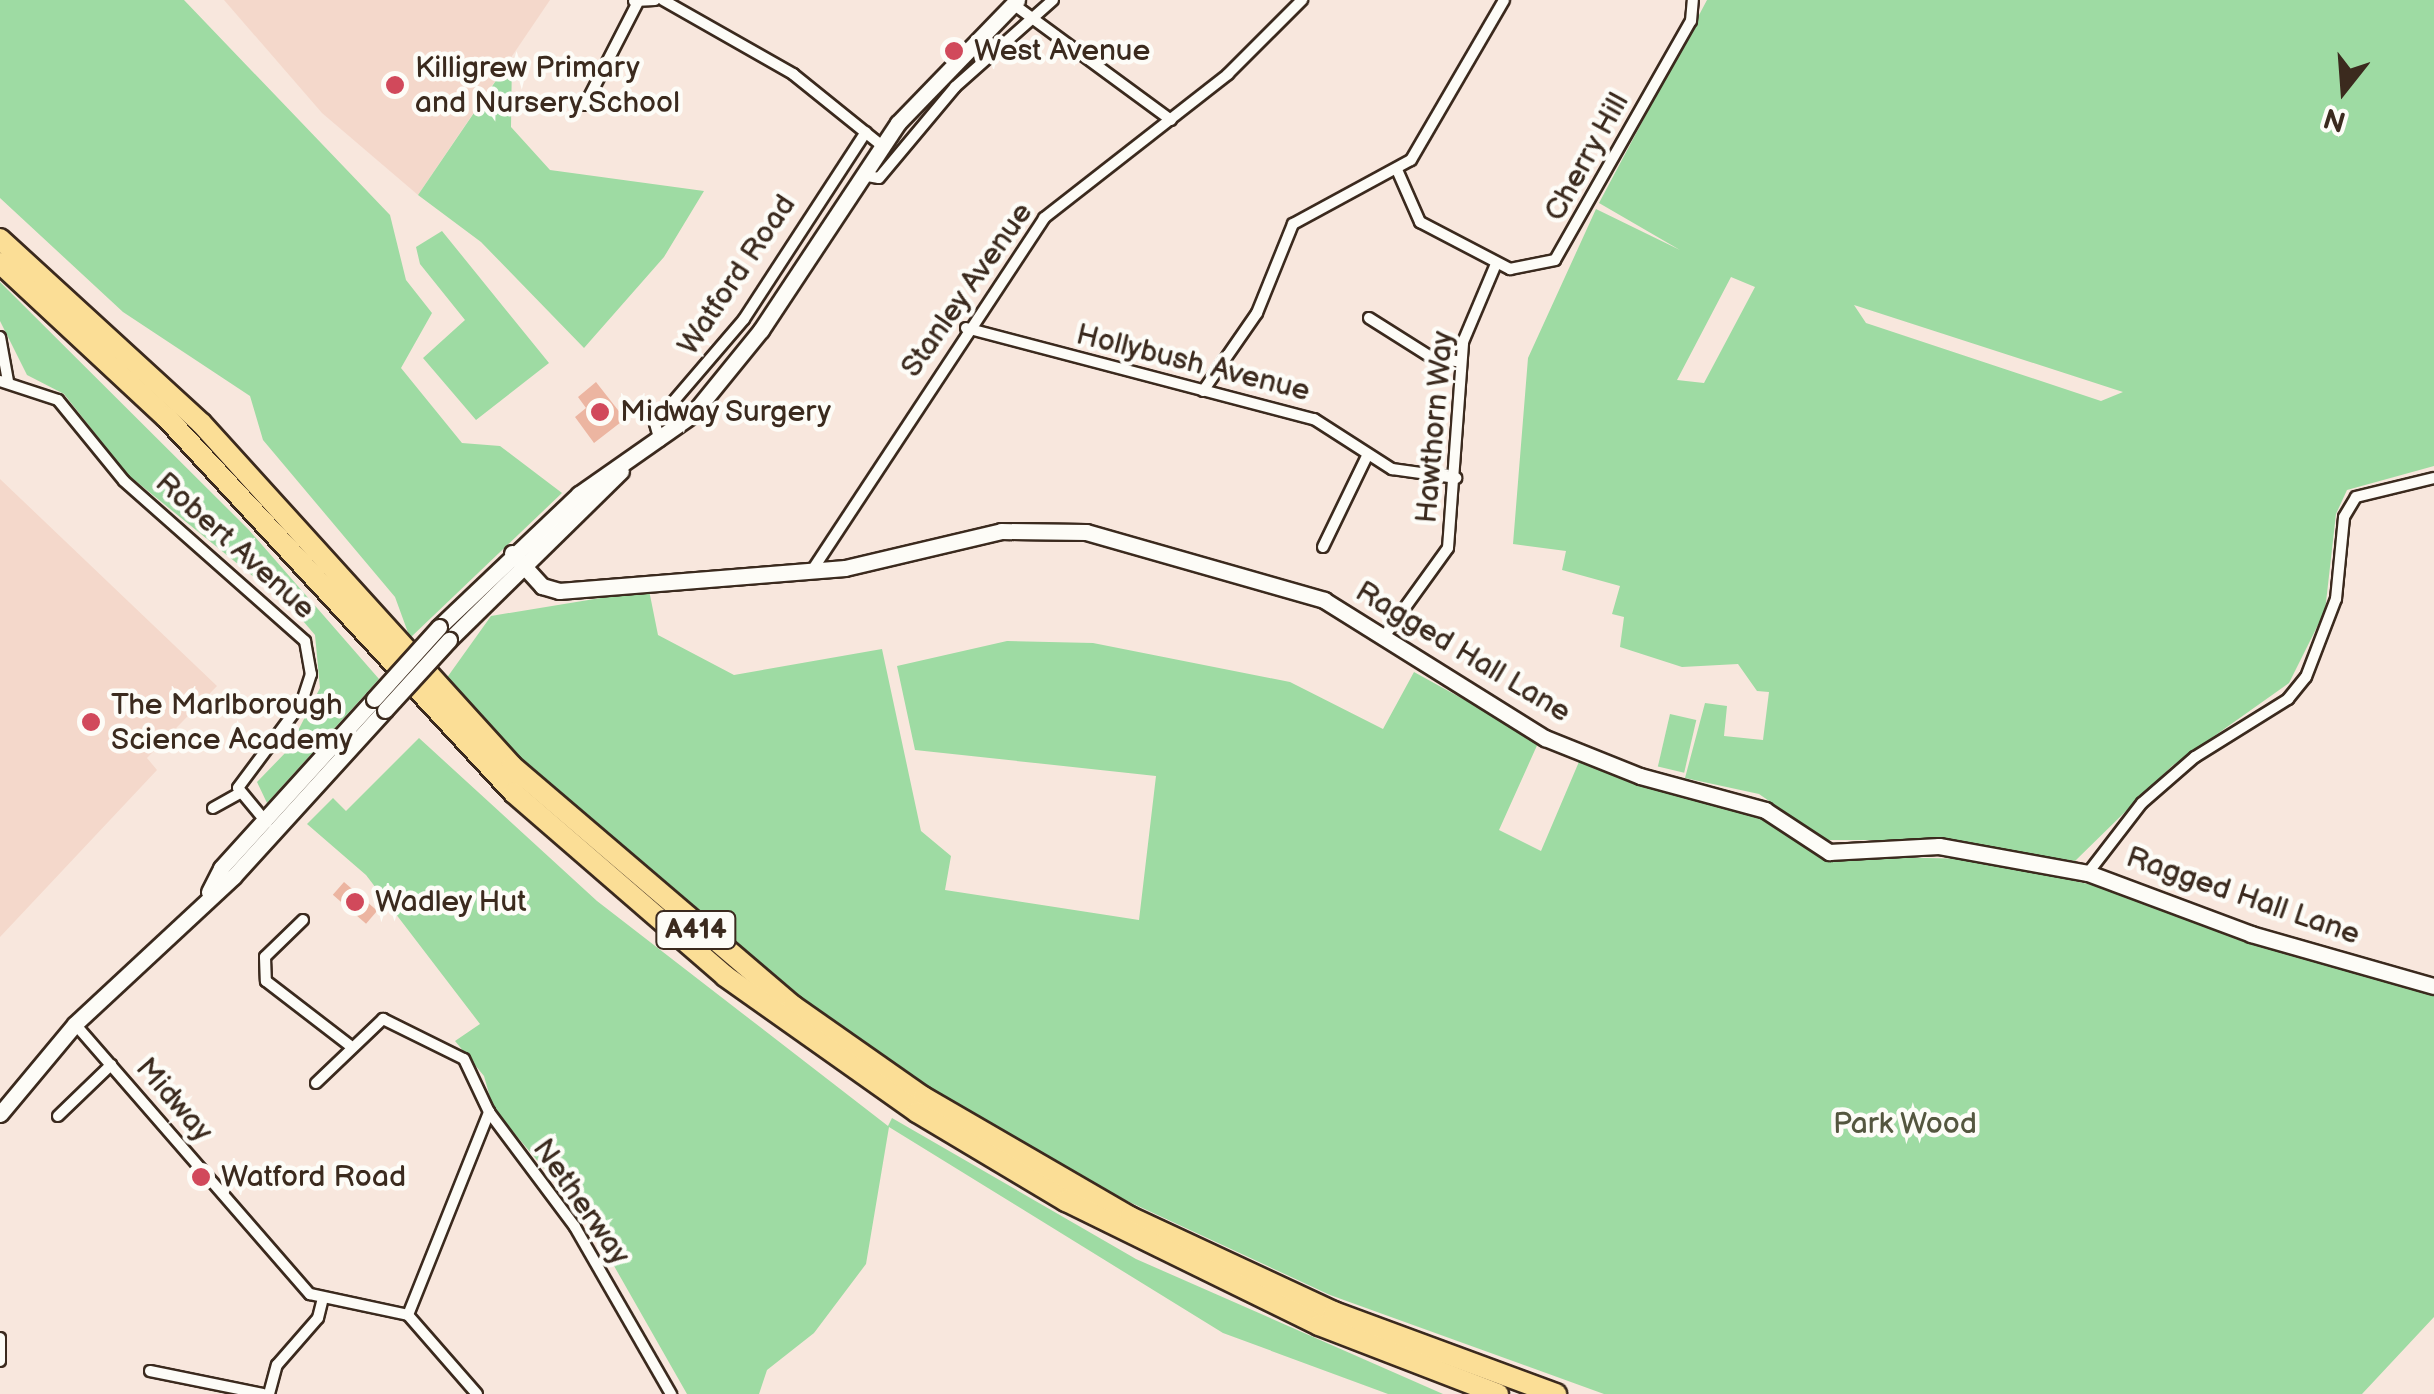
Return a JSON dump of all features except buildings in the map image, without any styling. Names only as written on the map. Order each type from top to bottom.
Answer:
[{"type":"highway","name":"A414","points":[[0,239],[201,423],[512,766],[793,1006],[923,1097],[1130,1216],[1334,1312],[1556,1394]]},
{"type":"highway","name":"A414","points":[[0,263],[179,430],[514,793],[725,976],[917,1112],[1066,1201],[1319,1326],[1498,1394]]},
{"type":"street","points":[[586,104],[635,2],[655,0]]},
{"type":"street","points":[[663,0],[793,74],[882,145]]},
{"type":"street","points":[[860,174],[877,180],[955,87],[1053,0]]},
{"type":"street","name":"Stanley Avenue","points":[[811,572],[966,328],[1044,218],[1171,120],[1302,0]]},
{"type":"street","points":[[1204,390],[1257,313],[1293,224],[1319,203],[1398,172],[1504,0]]},
{"type":"street","name":"Cherry Hill","points":[[1496,264],[1528,271],[1566,248],[1691,21],[1693,0]]},
{"type":"street","points":[[1015,2],[1032,20],[1171,120]]},
{"type":"street","name":"Watford Road","points":[[0,1114],[75,1024],[209,892],[444,633],[517,559],[660,442],[722,382],[882,145],[1015,2]]},
{"type":"street","name":"Watford Road","points":[[660,442],[655,422],[711,364],[866,132]]},
{"type":"street","points":[[1398,172],[1414,217],[1496,264]]},
{"type":"street","name":"Hawthorn Way","points":[[1382,638],[1442,561],[1456,478],[1461,362],[1468,322],[1496,264]]},
{"type":"street","points":[[1369,318],[1431,356],[1461,362]]},
{"type":"street","name":"Hollybush Avenue","points":[[966,328],[1314,418],[1368,456],[1414,475],[1456,478]]},
{"type":"street","points":[[0,337],[4,381]]},
{"type":"street","name":"Robert Avenue","points":[[4,381],[58,400],[124,481],[304,642],[311,674],[302,702],[242,778],[238,794]]},
{"type":"street","points":[[1323,547],[1368,456]]},
{"type":"street","points":[[2088,873],[2142,802],[2195,757],[2288,699],[2306,677],[2336,598],[2342,529],[2356,497],[2434,478]]},
{"type":"street","name":"Ragged Hall Lane","points":[[517,559],[559,591],[811,572],[990,533],[1068,529],[1279,583],[1342,609],[1382,638],[1545,738],[1640,776],[1765,810],[1829,852],[1939,846],[2088,873],[2250,934],[2434,986]]},
{"type":"street","points":[[212,808],[238,794],[270,825]]},
{"type":"street","points":[[303,920],[271,949],[264,975],[350,1046],[316,1083]]},
{"type":"street","name":"Netherway","points":[[350,1046],[388,1019],[470,1065],[489,1112],[575,1227],[670,1394]]},
{"type":"street","name":"Midway","points":[[75,1024],[306,1290],[323,1298]]},
{"type":"street","points":[[58,1116],[112,1065]]},
{"type":"street","points":[[408,1315],[489,1112]]},
{"type":"street","points":[[150,1372],[266,1394],[284,1352],[318,1318],[323,1298],[408,1315],[477,1394]]},
{"type":"street","points":[[0,1338],[0,1360]]},
{"type":"shaded area","name":"Killigrew Primary and Nursery School","points":[[224,0],[550,0],[418,195],[322,113]]},
{"type":"shaded area","name":"The Marlborough Science Academy","points":[[0,479],[217,686],[147,758],[157,770],[0,937]]},
{"type":"green space","points":[[0,0],[184,0],[390,215],[406,280],[432,313],[401,368],[462,443],[500,446],[562,493],[410,638],[395,597],[263,440],[250,396],[123,312],[0,198]]},
{"type":"green space","points":[[1707,0],[2434,0],[2434,466],[2347,490],[2336,514],[2325,611],[2289,683],[2172,766],[2075,861],[1940,840],[1826,840],[1759,794],[1685,778],[1705,703],[1727,706],[1724,736],[1763,740],[1769,692],[1757,691],[1738,664],[1682,667],[1620,647],[1624,617],[1612,614],[1620,586],[1562,570],[1566,551],[1513,544],[1528,358],[1596,209],[1680,250],[1599,203]],"holes":[[[1731,277],[1755,287],[1704,383],[1677,380]],[[1854,305],[2123,392],[2101,401],[1866,323]]]},
{"type":"green space","points":[[512,57],[511,127],[550,170],[704,191],[664,257],[584,348],[481,242],[418,195]]},
{"type":"green space","points":[[442,231],[549,363],[476,420],[423,358],[465,320],[420,264],[416,247]]},
{"type":"green space","points":[[0,282],[248,529],[379,679],[267,803],[257,782],[288,750],[320,688],[315,635],[292,608],[127,474],[64,394],[27,375],[0,321]]},
{"type":"green space","name":"Park Wood","points":[[649,590],[658,635],[734,675],[882,649],[921,831],[951,856],[945,890],[1139,920],[1156,776],[915,750],[897,666],[1007,641],[1093,643],[1290,682],[1383,729],[1414,672],[1539,741],[1499,830],[1541,851],[1581,757],[1746,807],[1822,856],[1979,859],[2162,901],[2434,990],[2434,1317],[2362,1394],[1604,1394],[1330,1295],[1123,1199],[916,1082],[738,950],[518,757],[446,679],[491,616]]},
{"type":"green space","points":[[1670,714],[1696,720],[1684,773],[1658,767]]},
{"type":"green space","points":[[419,738],[597,901],[888,1126],[892,1118],[1136,1259],[1443,1394],[1388,1394],[1223,1333],[889,1127],[866,1264],[814,1333],[767,1370],[759,1394],[687,1394],[589,1222],[493,1108],[484,1076],[455,1041],[480,1024],[366,875],[307,824],[333,798],[346,811]]},
{"type":"place","name":"West Avenue","points":[[954,51]]},
{"type":"place","name":"Killigrew Primary and Nursery School","points":[[395,85]]},
{"type":"place","name":"Midway Surgery","points":[[600,412]]},
{"type":"place","name":"The Marlborough Science Academy","points":[[91,722]]},
{"type":"place","name":"Wadley Hut","points":[[355,902]]},
{"type":"place","name":"Watford Road","points":[[201,1177]]}]
